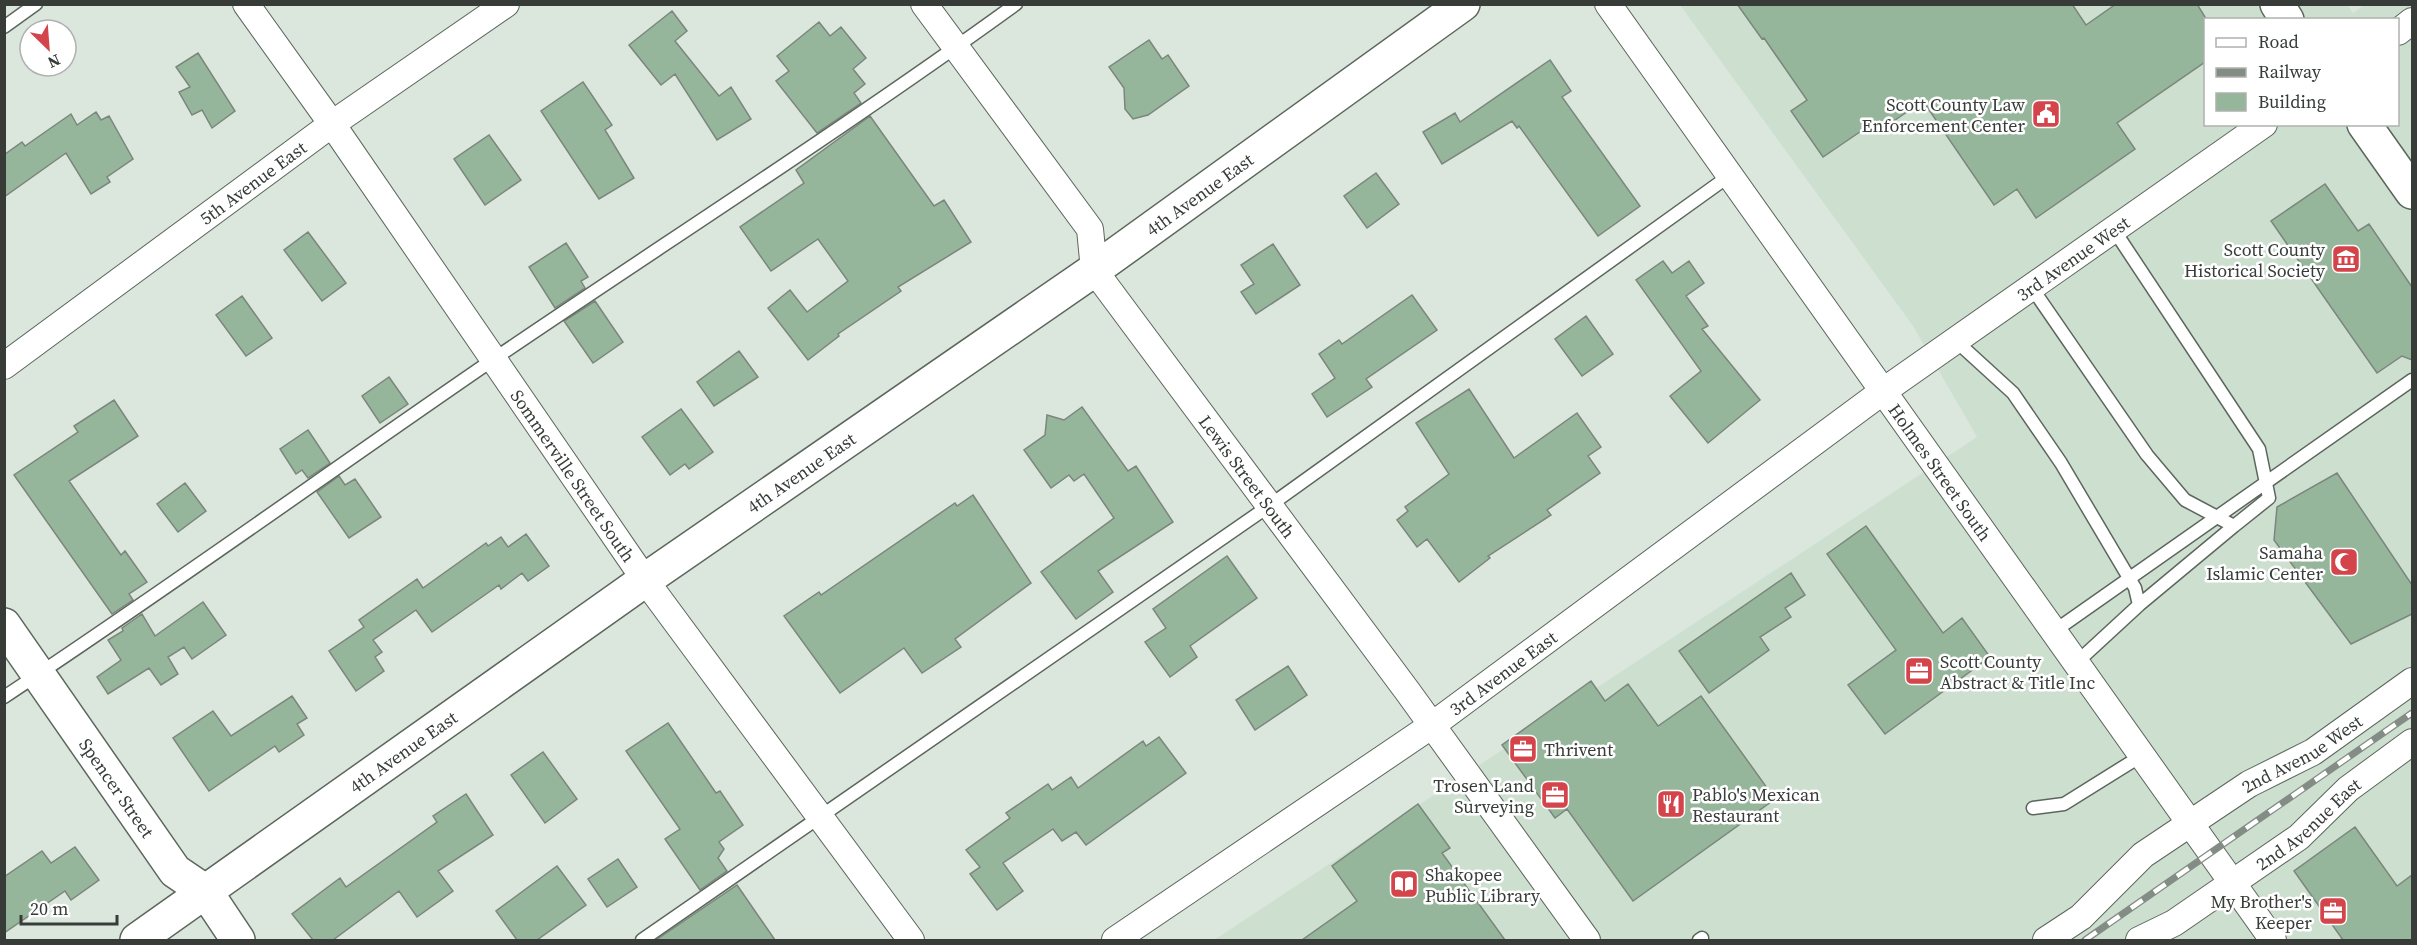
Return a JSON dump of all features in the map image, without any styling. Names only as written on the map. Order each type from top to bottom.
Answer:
[{"type":"street","name":"Sommerville Street South","points":[[246,4],[332,124],[645,580],[911,940]]},
{"type":"street","name":"5th Avenue East","points":[[4,366],[332,124],[506,4]]},
{"type":"street","points":[[924,4],[1090,229],[1094,270]]},
{"type":"street","name":"4th Avenue East","points":[[137,940],[645,580],[1094,270],[1463,4]]},
{"type":"street","name":"Holmes Street South","points":[[1608,4],[2273,940]]},
{"type":"street","points":[[2277,4],[2286,18]]},
{"type":"street","points":[[2399,31],[2412,21]]},
{"type":"street","name":"3rd Avenue West","points":[[1882,392],[2261,126]]},
{"type":"street","points":[[2365,126],[2412,192]]},
{"type":"street","name":"Lewis Street South","points":[[1094,270],[1587,940]]},
{"type":"street","name":"3rd Avenue East","points":[[1121,939],[1431,726],[1882,392]]},
{"type":"street","name":"Spencer Street","points":[[4,625],[175,871],[206,892],[238,940]]},
{"type":"street","name":"2nd Avenue West","points":[[2189,824],[2249,784],[2313,752],[2412,681]]},
{"type":"street","name":"2nd Avenue East","points":[[2139,940],[2174,923],[2299,837],[2348,789],[2412,742]]},
{"type":"street","points":[[2046,940],[2081,917],[2143,855],[2189,824]]},
{"type":"lane","points":[[4,27],[36,4]]},
{"type":"lane","points":[[4,697],[80,648],[494,359],[1017,4]]},
{"type":"lane","points":[[642,940],[1269,506],[1730,176]]},
{"type":"lane","points":[[2075,664],[2139,605],[2269,498],[2259,449],[2114,230]]},
{"type":"lane","points":[[2032,288],[2147,455],[2185,500],[2234,526]]},
{"type":"lane","points":[[1956,341],[2013,393],[2061,463],[2135,588],[2139,605]]},
{"type":"lane","points":[[2053,632],[2412,380]]},
{"type":"lane","points":[[2032,808],[2064,804],[2141,756]]},
{"type":"shaded area","points":[[2347,4],[2353,13],[2364,5],[2412,5],[2412,940],[1214,940],[1977,437],[1913,326],[1680,5]]},
{"type":"building","name":"Scott County Law Enforcement Center","points":[[1737,4],[2072,4],[2086,25],[2116,4],[2197,4],[2205,17],[2204,63],[2117,123],[2135,149],[2036,218],[2017,189],[1994,205],[1923,101],[1882,129],[1876,121],[1823,157],[1791,111],[1807,100],[1764,38],[1762,39]]},
{"type":"building","points":[[672,11],[687,31],[675,41],[719,96],[731,87],[751,119],[717,140],[675,74],[661,85],[629,45]]},
{"type":"building","points":[[819,22],[830,36],[841,27],[866,58],[853,69],[865,84],[854,93],[861,103],[817,133],[776,81],[789,71],[777,56]]},
{"type":"building","points":[[1149,40],[1162,59],[1168,55],[1189,86],[1148,115],[1133,119],[1125,109],[1124,88],[1109,67]]},
{"type":"building","points":[[198,53],[235,111],[212,128],[202,110],[192,115],[179,92],[190,87],[176,67]]},
{"type":"building","points":[[1550,60],[1571,91],[1562,97],[1640,206],[1598,236],[1519,126],[1517,128],[1512,121],[1442,164],[1423,132],[1455,113],[1460,122]]},
{"type":"building","points":[[583,82],[612,125],[605,130],[634,178],[599,199],[541,111]]},
{"type":"building","points":[[96,112],[101,120],[109,116],[133,159],[107,177],[110,182],[91,194],[66,153],[4,197],[4,155],[22,142],[25,146],[71,114],[77,125]]},
{"type":"building","points":[[870,116],[934,206],[944,200],[971,242],[898,287],[901,291],[838,334],[839,336],[808,360],[768,308],[790,290],[807,312],[848,281],[818,239],[771,271],[740,227],[804,183],[796,170]]},
{"type":"building","points":[[489,135],[521,180],[485,205],[454,159]]},
{"type":"building","points":[[1376,173],[1399,204],[1367,228],[1344,196]]},
{"type":"building","name":"Scott County Historical Society","points":[[2325,184],[2358,231],[2369,224],[2412,287],[2412,360],[2402,356],[2377,373],[2271,221]]},
{"type":"building","points":[[308,232],[346,283],[322,301],[284,250]]},
{"type":"building","points":[[566,243],[588,277],[581,281],[585,288],[555,308],[529,267]]},
{"type":"building","points":[[1273,244],[1300,285],[1256,314],[1241,292],[1254,284],[1241,265]]},
{"type":"building","points":[[1663,261],[1672,273],[1689,261],[1704,283],[1686,296],[1708,326],[1702,329],[1760,400],[1708,443],[1670,396],[1701,371],[1636,280]]},
{"type":"building","points":[[1412,295],[1437,330],[1366,379],[1372,387],[1327,417],[1312,394],[1335,378],[1319,354],[1339,340],[1342,344]]},
{"type":"building","points":[[242,296],[272,338],[246,356],[216,315]]},
{"type":"building","points":[[595,301],[623,342],[593,363],[564,321]]},
{"type":"building","points":[[1586,316],[1613,354],[1582,376],[1555,339]]},
{"type":"building","points":[[739,351],[758,377],[714,406],[697,382]]},
{"type":"building","points":[[389,377],[408,404],[380,423],[362,396]]},
{"type":"building","points":[[1469,389],[1514,458],[1577,413],[1601,447],[1588,456],[1600,473],[1547,510],[1551,515],[1488,556],[1490,558],[1459,582],[1427,539],[1417,547],[1397,520],[1408,511],[1405,507],[1449,474],[1416,423]]},
{"type":"building","points":[[114,400],[138,436],[69,481],[121,555],[125,551],[147,582],[129,594],[133,600],[112,614],[14,475],[78,432],[74,426]]},
{"type":"building","points":[[1082,407],[1128,471],[1136,466],[1173,522],[1098,571],[1113,592],[1076,619],[1041,572],[1114,518],[1084,474],[1074,481],[1069,475],[1051,488],[1024,450],[1045,435],[1047,415],[1064,420]]},
{"type":"building","points":[[681,409],[713,452],[689,469],[685,464],[670,475],[642,437]]},
{"type":"building","points":[[308,430],[330,463],[308,478],[302,470],[296,474],[280,449]]},
{"type":"building","name":"Samaha Islamic Center","points":[[2337,473],[2412,585],[2412,614],[2351,644],[2274,540],[2277,507]]},
{"type":"building","points":[[339,476],[345,485],[355,479],[381,517],[349,538],[317,492]]},
{"type":"building","points":[[185,483],[206,511],[178,532],[157,504]]},
{"type":"building","points":[[973,495],[1031,583],[955,639],[961,647],[922,673],[904,648],[840,693],[784,616],[819,592],[821,595],[955,503],[957,506]]},
{"type":"building","points":[[1866,526],[1943,633],[1962,618],[1990,657],[1885,734],[1848,685],[1896,650],[1827,554]]},
{"type":"building","points":[[526,534],[549,566],[528,581],[522,573],[501,589],[499,585],[432,632],[416,610],[373,640],[382,652],[375,657],[384,671],[356,691],[329,651],[364,627],[359,620],[417,579],[423,588],[486,543],[488,546],[501,537],[508,547]]},
{"type":"building","points":[[1227,556],[1257,598],[1190,646],[1197,657],[1170,677],[1145,642],[1166,628],[1153,609]]},
{"type":"building","points":[[1791,573],[1805,595],[1785,608],[1791,617],[1760,637],[1769,650],[1709,693],[1679,651]]},
{"type":"building","points":[[203,602],[226,635],[192,659],[184,647],[168,657],[178,674],[161,685],[149,668],[108,694],[97,677],[121,660],[108,640],[123,631],[122,628],[142,614],[155,636]]},
{"type":"building","points":[[1288,666],[1307,695],[1255,730],[1236,700]]},
{"type":"building","points":[[1591,681],[1605,701],[1628,684],[1658,726],[1701,696],[1775,799],[1633,901],[1567,809],[1555,818],[1502,745]]},
{"type":"building","points":[[292,696],[307,718],[297,724],[304,735],[279,752],[275,746],[209,791],[173,738],[213,711],[231,736]]},
{"type":"building","points":[[668,723],[716,793],[720,791],[743,825],[719,842],[724,849],[718,858],[727,871],[700,890],[665,839],[680,829],[626,751]]},
{"type":"building","points":[[1159,737],[1186,773],[1086,845],[1076,832],[1062,841],[1053,829],[1003,863],[1023,891],[997,910],[970,874],[980,867],[966,850],[1010,818],[1006,813],[1048,784],[1052,790],[1071,777],[1078,788],[1143,741],[1146,746]]},
{"type":"building","points":[[543,752],[577,799],[545,823],[511,775]]},
{"type":"building","points":[[466,794],[493,835],[438,871],[453,891],[417,917],[399,891],[333,940],[313,940],[292,914],[340,878],[346,887],[437,822],[433,816]]},
{"type":"building","name":"Shakopee Public Library","points":[[1418,804],[1450,848],[1442,853],[1505,940],[1302,940],[1357,901],[1332,866]]},
{"type":"building","points":[[2355,827],[2397,886],[2412,875],[2412,940],[2343,940],[2294,871]]},
{"type":"building","points":[[75,847],[99,880],[71,900],[65,891],[4,933],[4,877],[42,851],[51,863]]},
{"type":"building","points":[[618,859],[637,887],[607,907],[588,879]]},
{"type":"building","points":[[557,866],[586,905],[537,940],[517,940],[496,911]]},
{"type":"building","points":[[737,885],[775,940],[656,940]]},
{"type":"railway","points":[[2085,940],[2412,713]]},
{"type":"place","name":"Scott County Law Enforcement Center","points":[[2046,114]]},
{"type":"place","name":"Scott County Historical Society","points":[[2346,259]]},
{"type":"place","name":"Samaha Islamic Center","points":[[2344,562]]},
{"type":"place","name":"Scott County Abstract & Title Inc","points":[[1919,671]]},
{"type":"place","name":"Thrivent","points":[[1523,749]]},
{"type":"place","name":"Trosen Land Surveying","points":[[1555,795]]},
{"type":"place","name":"Pablo's Mexican Restaurant","points":[[1671,804]]},
{"type":"place","name":"Shakopee Public Library","points":[[1404,884]]},
{"type":"place","name":"My Brother's Keeper","points":[[2333,911]]}]
